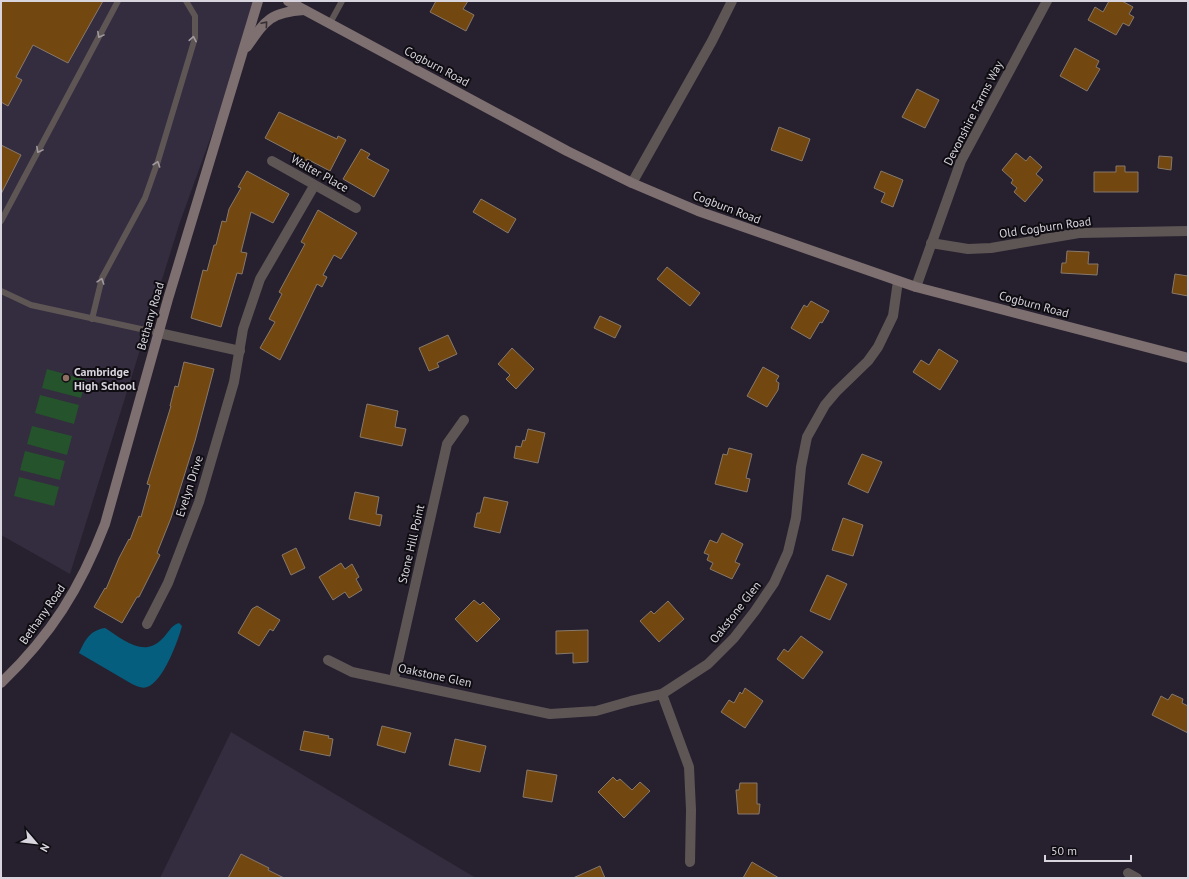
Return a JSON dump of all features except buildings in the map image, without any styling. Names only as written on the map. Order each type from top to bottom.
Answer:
[{"type":"street","name":"Bethany Road","points":[[1,683],[27,657],[54,622],[70,599],[91,560],[104,524],[159,332],[258,1]]},
{"type":"street","name":"Cogburn Road","points":[[288,1],[567,151],[632,183],[745,229],[916,287],[1188,358]]},
{"type":"street","points":[[632,183],[712,41],[732,1]]},
{"type":"street","name":"Devonshire Farms Way","points":[[916,287],[961,161],[1047,1]]},
{"type":"street","points":[[242,55],[268,19],[291,11],[304,10]]},
{"type":"street","name":"Walter Place","points":[[272,161],[314,186],[356,208]]},
{"type":"street","name":"Evelyn Drive","points":[[147,624],[168,583],[199,502],[234,382],[243,329],[260,279],[314,186]]},
{"type":"street","name":"Old Cogburn Road","points":[[931,243],[968,249],[991,248],[1079,233],[1188,231]]},
{"type":"street","name":"Oakstone Glen","points":[[328,660],[352,672],[394,679],[550,714],[596,711],[662,694],[708,664],[756,611],[774,583],[788,552],[796,518],[801,467],[807,438],[825,405],[868,361],[878,347],[893,316],[898,281]]},
{"type":"street","points":[[159,332],[240,351]]},
{"type":"street","name":"Stone Hill Point","points":[[394,679],[447,444],[464,420]]},
{"type":"street","points":[[662,694],[689,767],[691,810],[690,862]]},
{"type":"lane","points":[[1,221],[118,1]]},
{"type":"lane","points":[[92,319],[102,278],[144,198],[158,161],[195,38],[195,16],[186,1]]},
{"type":"lane","points":[[330,23],[342,1]]},
{"type":"lane","points":[[1,291],[31,305],[159,332]]},
{"type":"shaded area","name":"Cambridge High School","points":[[1,1],[253,1],[259,4],[180,222],[70,574],[1,535]]},
{"type":"shaded area","points":[[231,732],[476,878],[160,878]]},
{"type":"green space","points":[[47,369],[86,380],[81,398],[42,388]]},
{"type":"green space","points":[[40,395],[79,405],[74,424],[35,413]]},
{"type":"green space","points":[[32,426],[72,436],[67,455],[27,444]]},
{"type":"green space","points":[[25,451],[65,461],[60,480],[20,470]]},
{"type":"green space","points":[[19,477],[59,487],[54,506],[14,496]]},
{"type":"water","points":[[179,623],[182,626],[169,660],[153,684],[145,688],[132,684],[79,653],[89,636],[100,629],[105,628],[125,641],[140,647],[147,647],[154,645],[161,640],[171,628]]},
{"type":"place","name":"Cambridge High School","points":[[66,378]]}]
